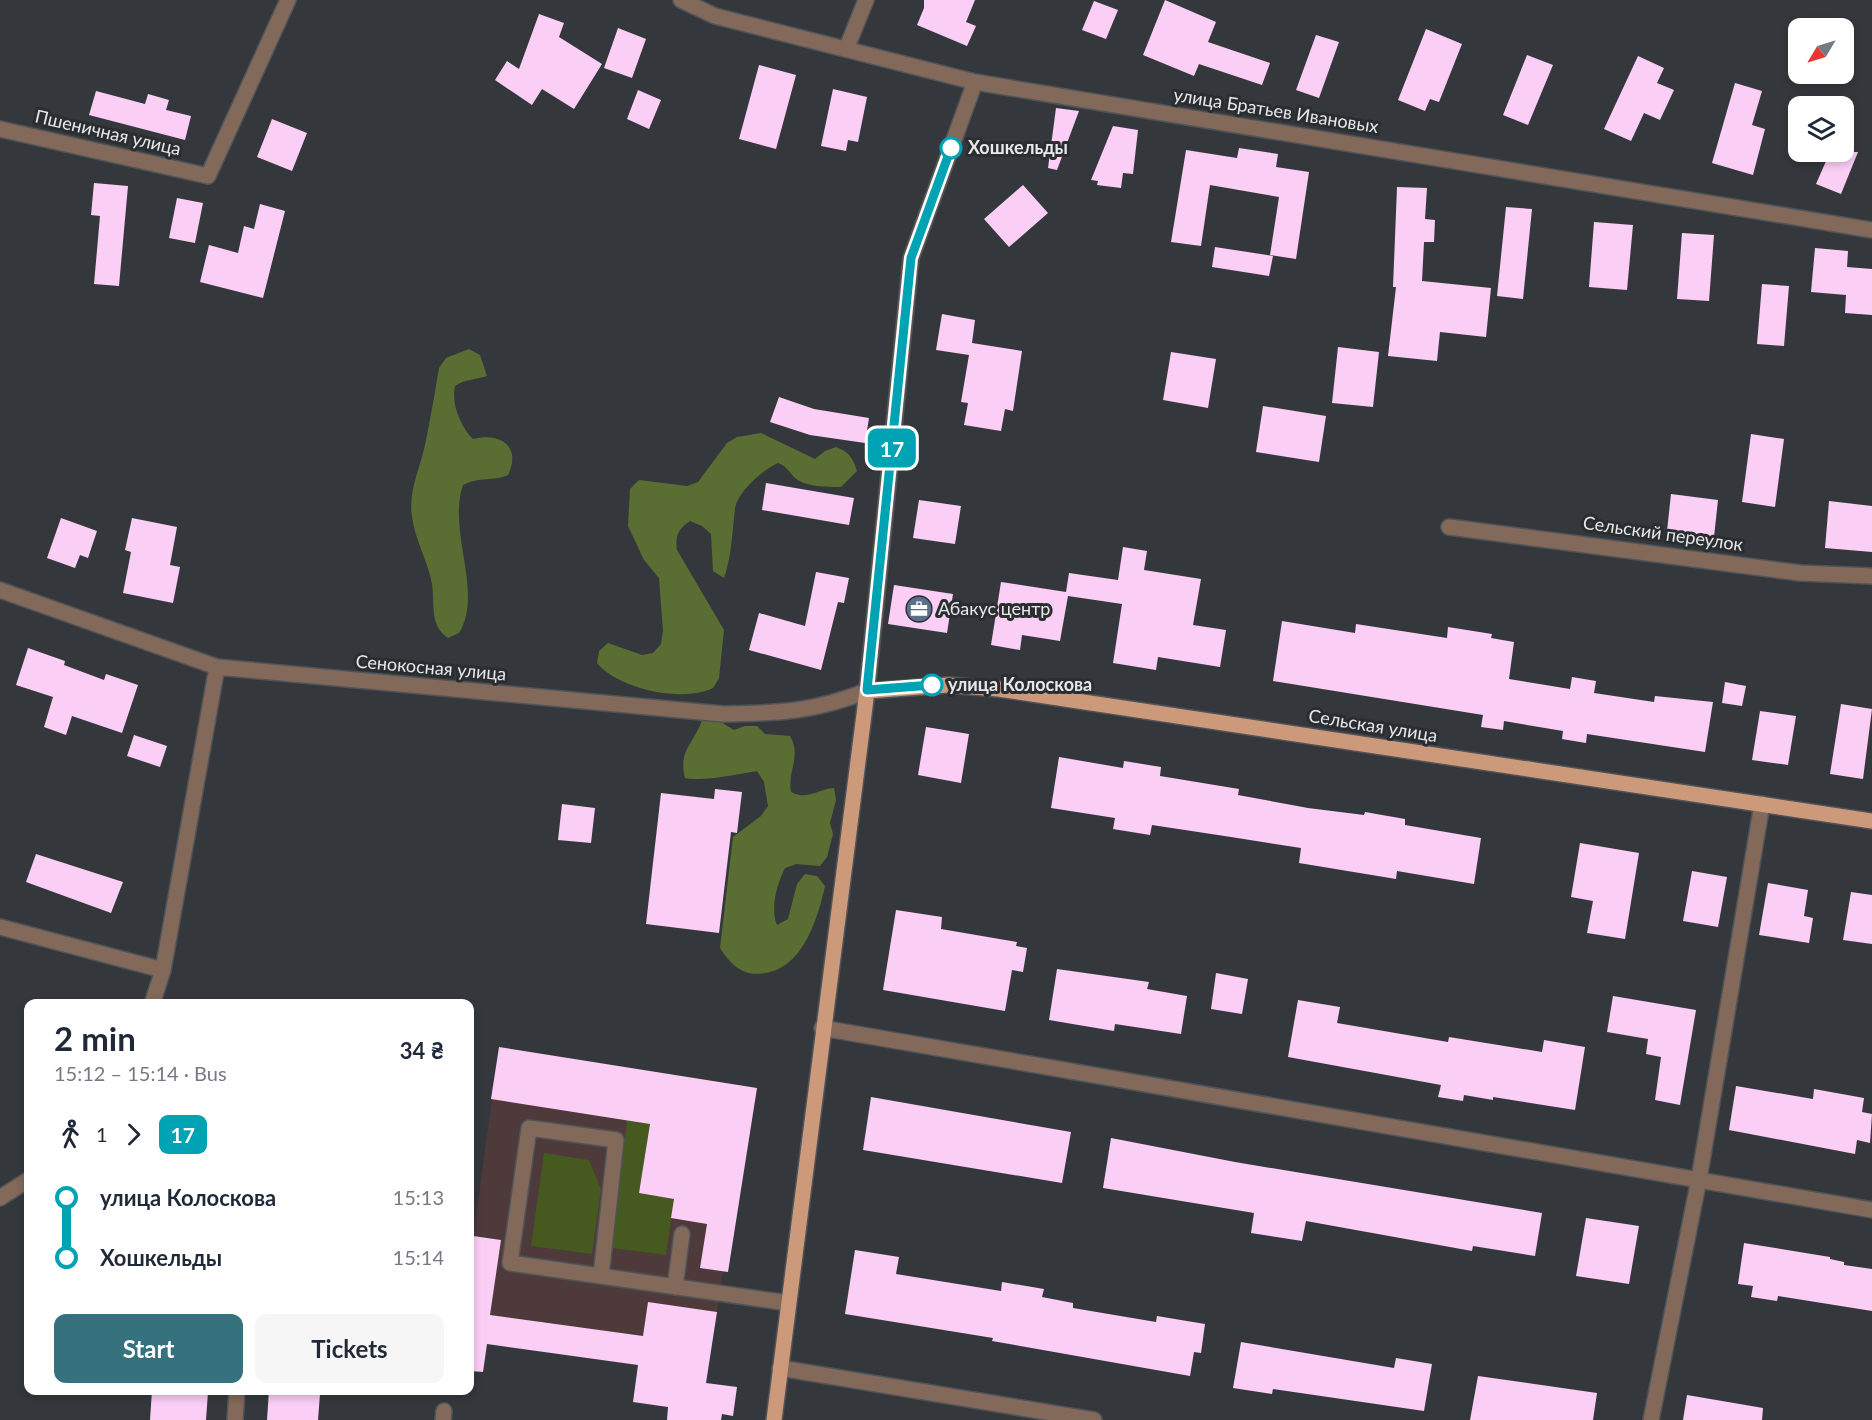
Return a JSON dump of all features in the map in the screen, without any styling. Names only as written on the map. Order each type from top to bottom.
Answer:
[{"type":"main road","name":"Сельская улица","points":[[867,690],[948,685],[998,689],[1872,821]]},
{"type":"main road","points":[[774,1420],[822,1028],[867,690]]},
{"type":"street","name":"Пшеничная улица","points":[[0,129],[208,176],[288,0]]},
{"type":"street","name":"улица Братьев Ивановых","points":[[681,0],[715,16],[847,47],[975,82],[1701,199],[1872,230]]},
{"type":"street","points":[[847,47],[866,0]]},
{"type":"street","points":[[867,690],[911,258],[975,82]]},
{"type":"street","name":"Сельский переулок","points":[[1449,527],[1800,573],[1872,576]]},
{"type":"street","name":"Сенокосная улица","points":[[0,590],[218,668],[723,714],[783,713],[828,706],[867,690]]},
{"type":"street","points":[[154,999],[163,970],[218,668]]},
{"type":"street","points":[[1651,1420],[1699,1179],[1762,804]]},
{"type":"street","points":[[0,927],[163,970]]},
{"type":"street","points":[[822,1028],[1872,1210]]},
{"type":"street","points":[[601,1276],[616,1140],[529,1128],[510,1263],[788,1303]]},
{"type":"street","points":[[0,1198],[24,1183]]},
{"type":"street","points":[[675,1287],[682,1234]]},
{"type":"street","points":[[780,1368],[1094,1420]]},
{"type":"street","points":[[235,1420],[237,1395]]},
{"type":"shaded area","points":[[499,1047],[757,1088],[728,1272],[723,1272],[707,1376],[474,1342],[474,1231]]},
{"type":"green space","points":[[469,349],[480,355],[487,376],[455,386],[454,400],[458,414],[464,428],[473,439],[492,438],[506,444],[512,456],[512,465],[508,475],[463,485],[459,503],[459,522],[468,599],[466,617],[459,633],[448,638],[442,633],[435,620],[432,584],[414,526],[411,507],[439,368],[446,358]]},
{"type":"green space","points":[[761,433],[815,459],[825,451],[836,447],[850,456],[857,471],[841,487],[817,486],[799,481],[778,463],[766,470],[746,489],[737,502],[724,578],[713,571],[711,534],[702,526],[690,521],[683,527],[677,537],[677,550],[724,630],[719,678],[713,688],[685,694],[652,691],[620,680],[597,663],[599,651],[608,643],[642,655],[653,653],[661,644],[663,631],[659,578],[644,560],[628,526],[630,489],[639,480],[687,486],[698,482],[727,443],[737,437]]},
{"type":"green space","points":[[714,718],[734,730],[745,726],[757,726],[765,734],[790,736],[795,750],[791,792],[808,795],[834,788],[836,800],[830,823],[833,834],[827,857],[820,866],[796,864],[785,868],[775,896],[774,911],[777,925],[788,919],[797,884],[805,874],[817,876],[825,886],[813,926],[799,952],[789,962],[765,973],[750,973],[738,968],[720,948],[733,837],[761,816],[768,806],[764,782],[757,771],[692,779],[685,778],[683,768],[685,754],[702,720]]},
{"type":"green space","points":[[627,1120],[650,1124],[639,1193],[674,1199],[666,1255],[612,1248]]},
{"type":"green space","points":[[544,1153],[589,1160],[601,1189],[592,1254],[531,1246]]},
{"type":"building","points":[[924,0],[975,0],[966,22],[976,26],[967,46],[917,25],[924,8]]},
{"type":"building","points":[[1165,0],[1216,22],[1208,42],[1270,63],[1262,85],[1199,64],[1194,76],[1143,55]]},
{"type":"building","points":[[1094,1],[1118,10],[1106,39],[1082,30]]},
{"type":"building","points":[[539,14],[564,23],[559,37],[602,64],[574,109],[542,89],[532,105],[495,80],[507,61],[519,69]]},
{"type":"building","points":[[618,28],[646,39],[632,78],[604,68]]},
{"type":"building","points":[[1426,29],[1462,44],[1439,102],[1430,99],[1425,111],[1398,100]]},
{"type":"building","points":[[1316,35],[1339,42],[1319,98],[1296,90]]},
{"type":"building","points":[[1527,55],[1553,65],[1528,125],[1503,115]]},
{"type":"building","points":[[1638,56],[1664,68],[1657,83],[1674,90],[1660,120],[1644,113],[1631,141],[1604,129]]},
{"type":"building","points":[[759,65],[796,75],[776,149],[739,139]]},
{"type":"building","points":[[1735,83],[1762,91],[1752,125],[1765,129],[1753,175],[1712,163]]},
{"type":"building","points":[[833,89],[867,97],[858,142],[848,140],[846,151],[821,146]]},
{"type":"building","points":[[638,90],[661,100],[649,129],[627,119]]},
{"type":"building","points":[[96,91],[145,104],[148,94],[169,100],[166,110],[191,116],[185,140],[89,115]]},
{"type":"building","points":[[1056,108],[1079,111],[1057,170],[1048,168]]},
{"type":"building","points":[[272,119],[307,133],[292,171],[257,157]]},
{"type":"building","points":[[1113,126],[1138,130],[1133,174],[1123,173],[1121,188],[1097,185],[1098,181],[1091,180]]},
{"type":"building","points":[[1239,148],[1278,154],[1276,167],[1309,172],[1296,259],[1270,255],[1279,197],[1210,185],[1201,246],[1171,242],[1186,150],[1237,158]]},
{"type":"building","points":[[1826,162],[1854,162],[1841,194],[1816,184]]},
{"type":"building","points":[[94,183],[128,186],[119,286],[94,284],[100,216],[91,215]]},
{"type":"building","points":[[1023,185],[1048,213],[1009,247],[984,219]]},
{"type":"building","points":[[1397,187],[1427,188],[1425,219],[1435,220],[1434,242],[1424,242],[1422,281],[1491,288],[1486,337],[1440,332],[1437,361],[1388,356],[1396,287],[1393,287]]},
{"type":"building","points":[[177,198],[203,203],[195,243],[169,238]]},
{"type":"building","points":[[260,204],[285,211],[263,298],[200,282],[209,245],[238,253],[244,226],[254,229]]},
{"type":"building","points":[[1506,207],[1532,209],[1523,299],[1497,296]]},
{"type":"building","points":[[1594,222],[1633,225],[1627,290],[1589,287]]},
{"type":"building","points":[[1682,233],[1714,235],[1709,301],[1677,299]]},
{"type":"building","points":[[1215,247],[1273,256],[1269,276],[1212,267]]},
{"type":"building","points":[[1815,248],[1848,251],[1847,267],[1872,269],[1872,315],[1845,313],[1846,295],[1811,292]]},
{"type":"building","points":[[1762,284],[1789,286],[1784,346],[1757,344]]},
{"type":"building","points":[[942,314],[975,320],[972,343],[1022,351],[1013,411],[1005,409],[1001,431],[964,425],[968,403],[961,402],[969,355],[936,350]]},
{"type":"building","points":[[1338,347],[1379,352],[1373,407],[1332,403]]},
{"type":"building","points":[[1171,352],[1216,359],[1208,408],[1163,400]]},
{"type":"building","points":[[779,397],[814,409],[869,418],[865,443],[810,435],[770,422]]},
{"type":"building","points":[[1263,406],[1326,416],[1319,462],[1256,452]]},
{"type":"building","points":[[1751,434],[1784,439],[1775,507],[1742,502]]},
{"type":"building","points":[[766,483],[854,498],[849,525],[762,510]]},
{"type":"building","points":[[1671,494],[1718,500],[1714,537],[1667,531]]},
{"type":"building","points":[[919,500],[961,506],[955,544],[913,538]]},
{"type":"building","points":[[1829,501],[1872,506],[1872,552],[1825,548]]},
{"type":"building","points":[[61,518],[97,531],[88,558],[80,555],[75,568],[47,558]]},
{"type":"building","points":[[132,518],[177,527],[170,565],[180,567],[173,603],[123,593],[131,552],[125,550]]},
{"type":"building","points":[[1123,547],[1147,551],[1144,570],[1201,579],[1193,625],[1226,630],[1220,667],[1158,657],[1156,670],[1113,663],[1122,604],[1068,596],[1060,641],[1022,635],[1020,650],[991,645],[1001,582],[1066,592],[1069,573],[1118,580]]},
{"type":"building","points":[[816,572],[849,578],[844,603],[838,602],[821,670],[749,650],[759,613],[805,626]]},
{"type":"building","points":[[894,585],[953,594],[947,633],[888,624]]},
{"type":"building","points":[[1282,621],[1355,633],[1356,624],[1447,638],[1448,627],[1492,634],[1491,638],[1514,642],[1509,679],[1570,689],[1572,677],[1596,681],[1594,693],[1654,702],[1655,696],[1713,702],[1705,752],[1587,734],[1586,743],[1562,739],[1563,731],[1504,721],[1503,730],[1481,727],[1483,715],[1273,681]]},
{"type":"building","points":[[28,648],[65,661],[64,665],[104,680],[106,674],[138,685],[122,733],[72,716],[66,735],[44,727],[53,697],[16,685]]},
{"type":"building","points":[[1725,682],[1746,686],[1742,706],[1722,703]]},
{"type":"building","points":[[1841,704],[1872,709],[1863,779],[1830,774]]},
{"type":"building","points":[[1760,711],[1796,716],[1788,765],[1752,760]]},
{"type":"building","points":[[926,727],[969,734],[961,783],[918,775]]},
{"type":"building","points":[[134,735],[167,746],[160,767],[127,756]]},
{"type":"building","points":[[1059,757],[1123,768],[1124,761],[1161,767],[1160,776],[1239,789],[1238,795],[1308,808],[1364,815],[1365,812],[1405,819],[1405,825],[1481,838],[1474,884],[1397,871],[1396,879],[1299,863],[1301,848],[1231,837],[1152,825],[1150,835],[1113,829],[1115,818],[1051,808]]},
{"type":"building","points":[[715,789],[742,792],[737,833],[731,832],[719,933],[646,924],[661,793],[714,799]]},
{"type":"building","points":[[562,804],[595,808],[591,843],[558,840]]},
{"type":"building","points":[[1580,843],[1639,853],[1625,939],[1587,933],[1593,901],[1571,897]]},
{"type":"building","points":[[36,854],[123,882],[111,913],[26,882]]},
{"type":"building","points":[[1692,871],[1727,877],[1718,927],[1683,921]]},
{"type":"building","points":[[1768,883],[1808,890],[1804,916],[1813,918],[1809,943],[1759,935]]},
{"type":"building","points":[[1851,892],[1872,895],[1872,944],[1843,940]]},
{"type":"building","points":[[896,910],[942,917],[941,929],[1017,942],[1016,946],[1027,948],[1023,972],[1012,970],[1005,1011],[883,990]]},
{"type":"building","points":[[1057,969],[1149,982],[1147,989],[1187,996],[1181,1034],[1115,1024],[1114,1031],[1049,1020]]},
{"type":"building","points":[[1216,973],[1248,979],[1242,1014],[1211,1009]]},
{"type":"building","points":[[1613,996],[1696,1010],[1680,1105],[1655,1100],[1661,1057],[1646,1054],[1648,1039],[1607,1032]]},
{"type":"building","points":[[1298,1000],[1340,1007],[1337,1023],[1448,1042],[1449,1037],[1542,1052],[1544,1040],[1585,1047],[1575,1110],[1493,1097],[1493,1100],[1464,1095],[1463,1101],[1438,1097],[1441,1085],[1288,1057]]},
{"type":"building","points":[[499,1047],[757,1088],[728,1272],[700,1268],[707,1224],[671,1218],[674,1199],[639,1193],[650,1124],[491,1099]]},
{"type":"building","points":[[1736,1086],[1813,1099],[1814,1089],[1864,1098],[1862,1112],[1872,1114],[1870,1143],[1857,1140],[1855,1154],[1729,1130]]},
{"type":"building","points":[[871,1097],[1071,1132],[1062,1183],[863,1150]]},
{"type":"building","points":[[1111,1138],[1235,1162],[1542,1213],[1535,1256],[1473,1246],[1472,1251],[1306,1221],[1302,1241],[1251,1233],[1254,1213],[1103,1188]]},
{"type":"building","points":[[1586,1218],[1639,1226],[1629,1284],[1576,1276]]},
{"type":"building","points":[[474,1236],[501,1240],[490,1315],[643,1336],[648,1302],[717,1312],[706,1383],[737,1387],[733,1416],[722,1414],[721,1420],[667,1420],[668,1407],[633,1402],[638,1365],[487,1344],[483,1372],[474,1371]]},
{"type":"building","points":[[1744,1243],[1830,1257],[1830,1259],[1844,1262],[1844,1265],[1872,1269],[1872,1311],[1778,1296],[1777,1301],[1751,1297],[1753,1286],[1738,1284]]},
{"type":"building","points":[[855,1250],[899,1257],[896,1274],[1001,1291],[1002,1282],[1044,1289],[1042,1297],[1073,1303],[1073,1308],[1156,1322],[1157,1316],[1205,1324],[1201,1353],[1194,1352],[1190,1376],[992,1341],[993,1338],[845,1314]]},
{"type":"building","points":[[1241,1342],[1394,1368],[1396,1358],[1432,1364],[1424,1411],[1273,1389],[1272,1394],[1233,1388]]},
{"type":"building","points":[[1478,1376],[1597,1393],[1593,1420],[1470,1420]]},
{"type":"building","points":[[152,1395],[208,1395],[206,1420],[150,1420]]},
{"type":"building","points":[[269,1395],[320,1395],[318,1420],[267,1420]]},
{"type":"building","points":[[1687,1395],[1763,1408],[1762,1420],[1683,1420]]},
{"type":"bus line","name":"17","points":[[932,685],[867,690],[911,258],[951,148]]},
{"type":"place","name":"Хошкельды","points":[[951,148]]},
{"type":"place","name":"Абакус центр","points":[[919,609]]},
{"type":"place","name":"улица Колоскова","points":[[932,685]]}]
